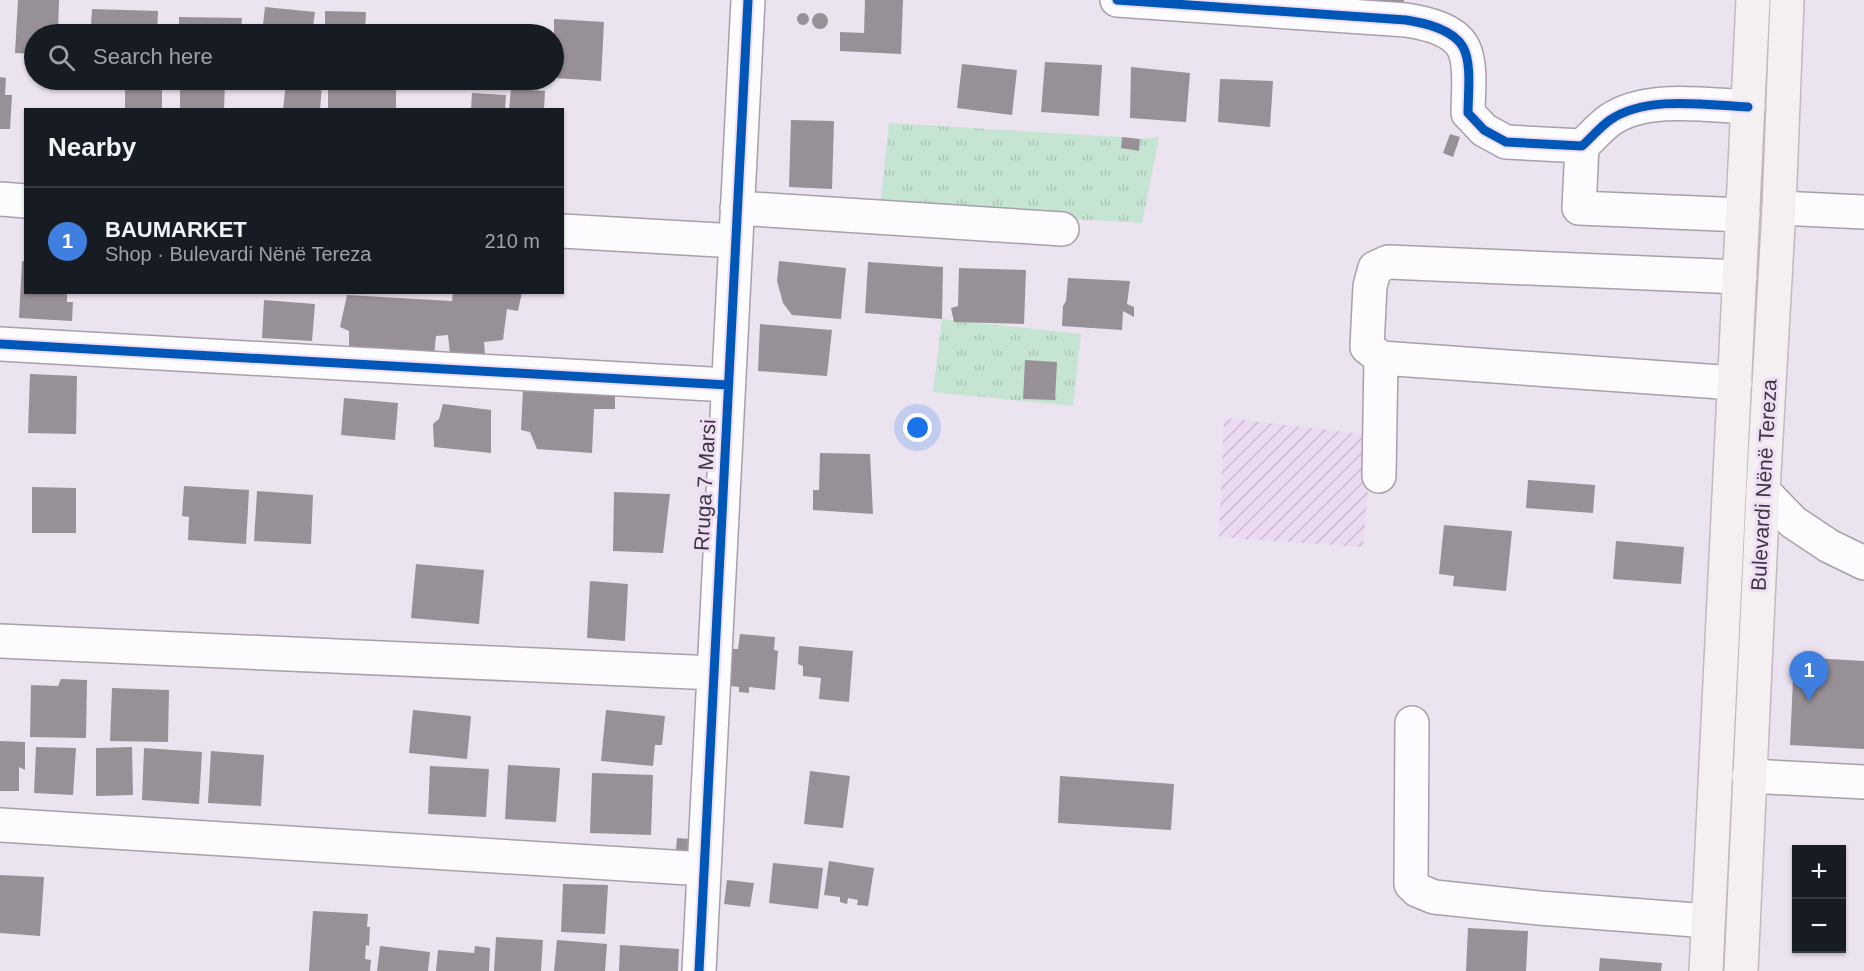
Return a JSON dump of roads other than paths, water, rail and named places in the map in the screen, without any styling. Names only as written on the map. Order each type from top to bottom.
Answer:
[{"type":"main road","name":"Bulevardi Nënë Tereza","points":[[1706,971],[1753,0]]},
{"type":"main road","name":"Bulevardi Nënë Tereza","points":[[1741,971],[1788,0]]},
{"type":"street","name":"Rruga 7 Marsi","points":[[699,971],[748,0]]},
{"type":"street","points":[[1117,0],[1406,20],[1429,24],[1448,32],[1463,47],[1468,65],[1468,113],[1485,130],[1506,142],[1582,146]]},
{"type":"street","points":[[1743,215],[1580,208],[1582,146],[1610,120],[1641,106],[1677,103],[1748,107]]},
{"type":"street","points":[[0,199],[24,201]]},
{"type":"street","points":[[737,208],[1062,229]]},
{"type":"street","points":[[1779,208],[1864,212]]},
{"type":"street","points":[[564,231],[736,241]]},
{"type":"street","points":[[1734,383],[1381,358],[1367,347],[1370,286],[1375,268],[1388,262],[1740,277]]},
{"type":"street","points":[[0,344],[728,385]]},
{"type":"street","points":[[1379,476],[1381,358]]},
{"type":"street","points":[[1763,491],[1794,522],[1829,546],[1864,563]]},
{"type":"street","points":[[0,641],[714,673]]},
{"type":"street","points":[[1412,723],[1411,884],[1417,890],[1434,897],[1708,921]]},
{"type":"street","points":[[1749,776],[1864,782]]},
{"type":"street","points":[[0,825],[704,869]]},
{"type":"place","name":"BAUMARKET","points":[[1809,701]]}]
